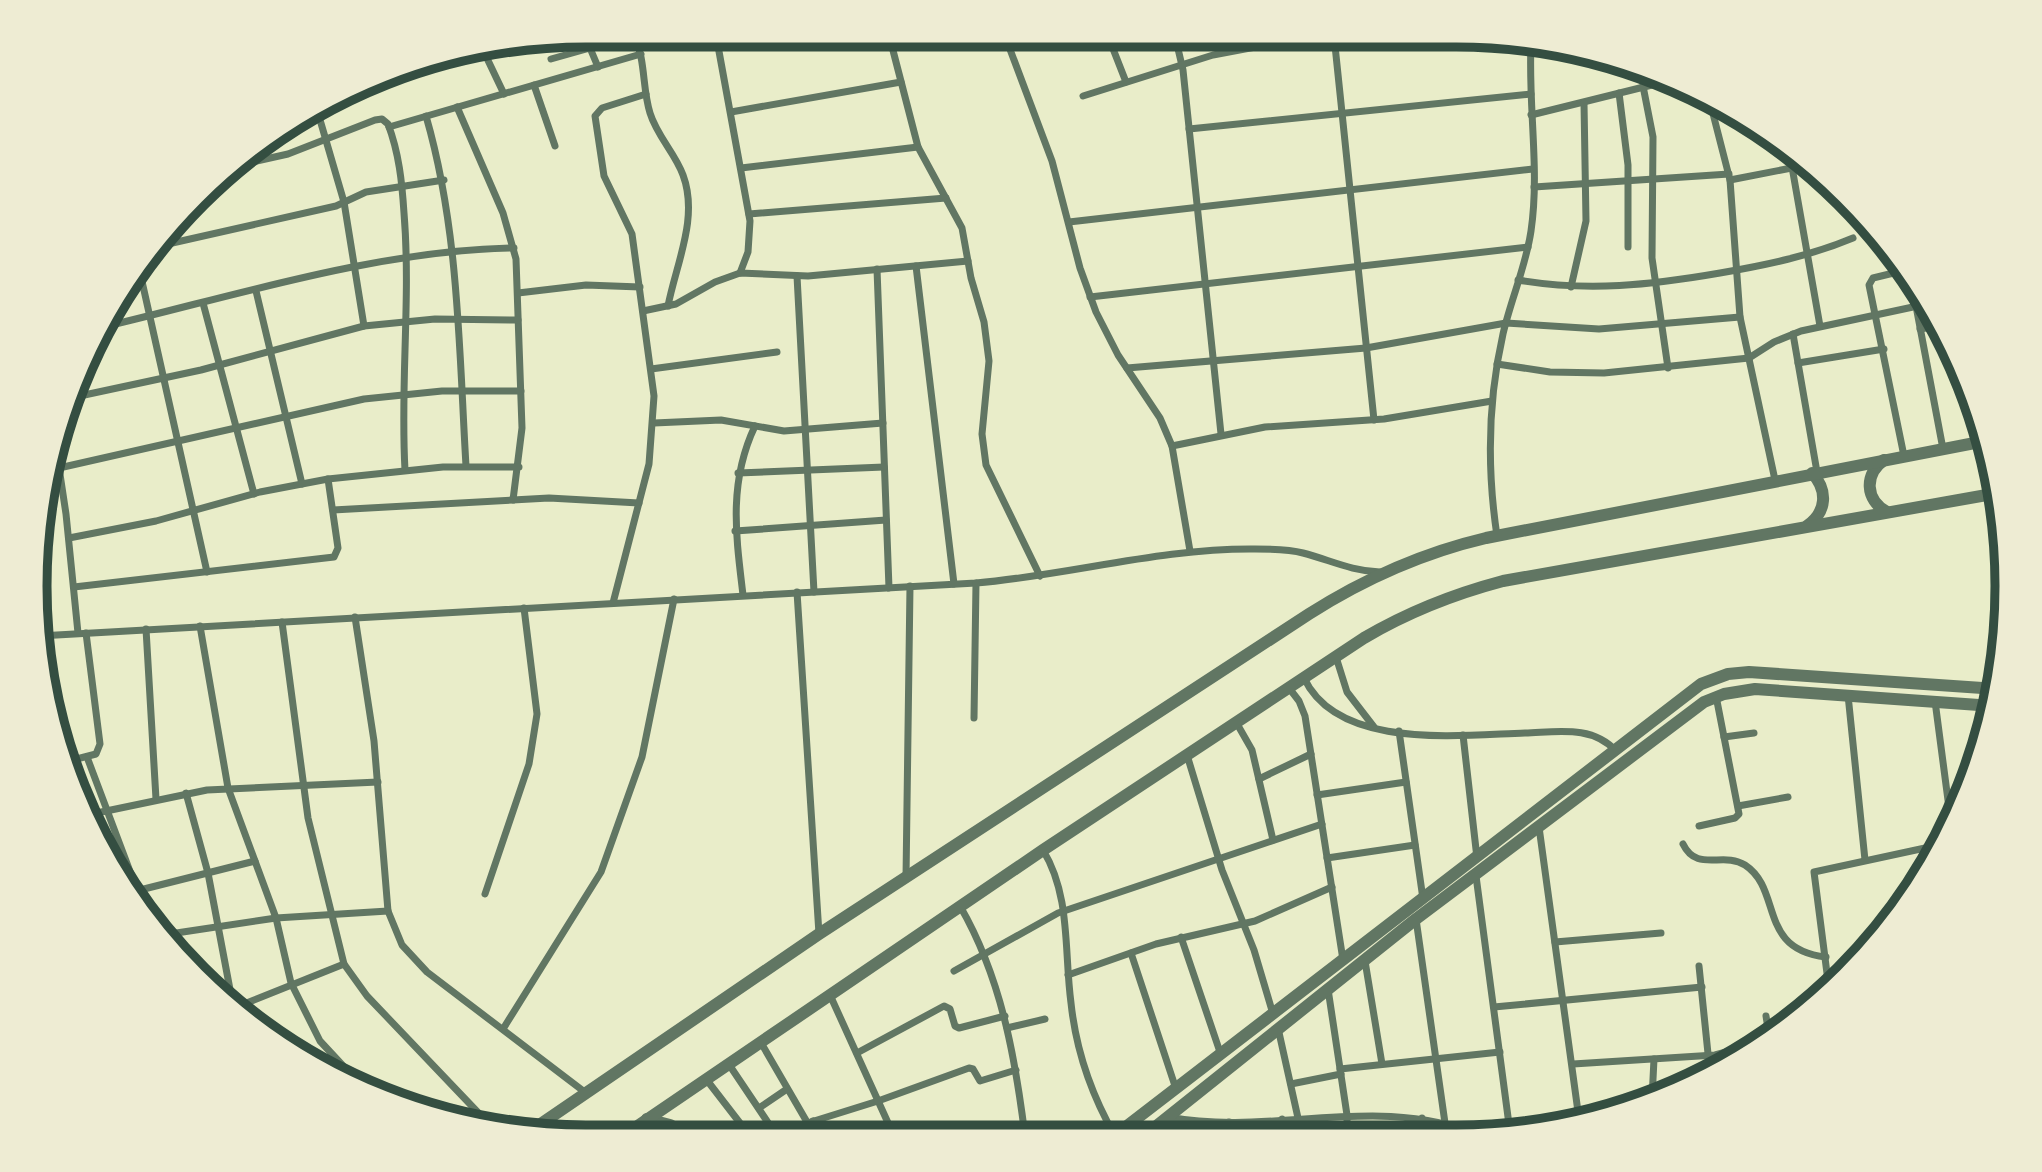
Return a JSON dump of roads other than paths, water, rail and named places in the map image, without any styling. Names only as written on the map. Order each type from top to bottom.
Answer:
[{"type":"street","points":[[638,47],[646,94],[656,127],[682,173],[689,200],[687,228],[668,306]]},
{"type":"street","points":[[720,47],[749,214],[749,244],[740,274]]},
{"type":"street","points":[[892,47],[918,147],[962,228],[988,348],[988,387],[982,434],[984,455],[994,485],[1040,576]]},
{"type":"street","points":[[1010,47],[1052,161],[1090,297],[1127,368],[1156,410],[1172,446],[1190,551]]},
{"type":"street","points":[[1112,47],[1126,82]]},
{"type":"street","points":[[1178,47],[1182,64],[1222,434]]},
{"type":"street","points":[[1083,96],[1182,64],[1256,47]]},
{"type":"street","points":[[1338,47],[1342,113],[1374,420]]},
{"type":"street","points":[[551,59],[590,48],[598,67]]},
{"type":"street","points":[[1497,536],[1490,468],[1492,401],[1506,323],[1528,247],[1534,187],[1531,53]]},
{"type":"street","points":[[389,127],[641,54]]},
{"type":"street","points":[[486,57],[504,94]]},
{"type":"street","points":[[730,112],[901,82]]},
{"type":"street","points":[[1531,115],[1652,84]]},
{"type":"street","points":[[534,85],[555,146]]},
{"type":"street","points":[[1643,86],[1652,127],[1650,231],[1654,285],[1668,368]]},
{"type":"street","points":[[1619,93],[1628,179],[1628,247]]},
{"type":"street","points":[[613,603],[649,464],[654,423],[651,369],[630,226],[606,183],[594,120],[596,113],[602,108],[646,94]]},
{"type":"street","points":[[1189,129],[1531,94]]},
{"type":"street","points":[[1571,287],[1584,238],[1587,183],[1584,103]]},
{"type":"street","points":[[457,107],[503,213],[514,248],[521,391],[519,467],[513,500]]},
{"type":"street","points":[[1714,113],[1729,177],[1740,317],[1775,480]]},
{"type":"street","points":[[426,116],[444,180],[453,251],[466,466]]},
{"type":"street","points":[[320,118],[344,202],[364,326]]},
{"type":"street","points":[[254,162],[278,158],[379,119],[386,121],[389,127],[402,186],[408,257],[405,470]]},
{"type":"street","points":[[741,168],[918,147]]},
{"type":"street","points":[[1791,164],[1820,326]]},
{"type":"street","points":[[1534,187],[1628,179],[1729,177],[1795,168]]},
{"type":"street","points":[[1069,222],[1533,169]]},
{"type":"street","points":[[171,243],[344,202],[366,192],[444,180]]},
{"type":"street","points":[[749,214],[946,198]]},
{"type":"street","points":[[1518,280],[1571,287],[1654,285],[1807,255],[1853,238]]},
{"type":"street","points":[[1090,297],[1528,247]]},
{"type":"street","points":[[115,324],[408,257],[453,251],[514,248]]},
{"type":"street","points":[[643,311],[668,306],[723,278],[740,274],[797,276],[968,261]]},
{"type":"street","points":[[916,265],[954,584]]},
{"type":"street","points":[[877,269],[889,588]]},
{"type":"street","points":[[1894,273],[1870,281],[1904,456]]},
{"type":"street","points":[[797,276],[814,592]]},
{"type":"street","points":[[142,282],[207,572]]},
{"type":"street","points":[[518,293],[586,285],[640,287]]},
{"type":"street","points":[[256,291],[302,484]]},
{"type":"street","points":[[203,303],[254,494]]},
{"type":"street","points":[[1497,365],[1586,373],[1668,368],[1749,358],[1793,334],[1916,306],[1942,449]]},
{"type":"street","points":[[1127,368],[1366,348],[1506,323],[1591,329],[1661,326],[1740,317]]},
{"type":"street","points":[[82,395],[219,365],[364,326],[407,320],[518,320]]},
{"type":"street","points":[[1920,329],[1929,328]]},
{"type":"street","points":[[1793,334],[1815,472],[1821,484],[1823,502],[1815,519],[1803,527]]},
{"type":"street","points":[[1798,363],[1884,349]]},
{"type":"street","points":[[651,369],[777,352]]},
{"type":"street","points":[[63,461],[178,441],[286,416],[404,394],[521,391]]},
{"type":"street","points":[[1172,446],[1222,434],[1298,423],[1374,420],[1492,401]]},
{"type":"street","points":[[654,423],[713,420],[777,431],[883,423]]},
{"type":"street","points":[[743,595],[735,531],[738,473],[754,426]]},
{"type":"street","points":[[542,1123],[819,934],[1317,609],[1384,572],[1440,550],[1497,536],[1975,443]]},
{"type":"street","points":[[1885,460],[1874,469],[1869,486],[1873,500],[1887,512]]},
{"type":"street","points":[[69,538],[328,479],[466,466],[519,467]]},
{"type":"street","points":[[738,473],[884,467]]},
{"type":"street","points":[[59,478],[100,744],[96,754],[76,759]]},
{"type":"street","points":[[74,587],[334,557],[338,548],[328,479]]},
{"type":"street","points":[[639,1125],[1043,850],[1336,657],[1408,614],[1487,585],[1986,495]]},
{"type":"street","points":[[333,510],[576,498],[639,503]]},
{"type":"street","points":[[735,531],[886,520]]},
{"type":"street","points":[[50,635],[976,583],[1040,576],[1190,551],[1290,551],[1348,569],[1384,572]]},
{"type":"street","points":[[974,718],[976,583]]},
{"type":"street","points":[[906,878],[910,586]]},
{"type":"street","points":[[797,592],[819,934]]},
{"type":"street","points":[[503,1029],[601,872],[642,757],[674,599]]},
{"type":"street","points":[[485,894],[529,764],[537,714],[524,608]]},
{"type":"street","points":[[355,617],[378,782],[388,911],[396,934],[417,963],[586,1093]]},
{"type":"street","points":[[282,622],[303,785],[344,964],[367,996],[479,1114]]},
{"type":"street","points":[[200,626],[228,788],[275,918],[291,983],[320,1041],[344,1067]]},
{"type":"street","points":[[146,629],[156,799]]},
{"type":"street","points":[[1336,657],[1347,692],[1374,727]]},
{"type":"street","points":[[1130,1125],[1617,751],[1678,699],[1708,681],[1742,672],[1985,687]]},
{"type":"street","points":[[1809,692],[1810,675]]},
{"type":"street","points":[[1304,678],[1315,697],[1332,713],[1352,723],[1399,731],[1463,735],[1580,732],[1600,738],[1617,751]]},
{"type":"street","points":[[1289,688],[1304,711],[1343,960]]},
{"type":"street","points":[[1157,1125],[1416,919],[1476,876],[1688,712],[1716,696],[1755,689],[1981,705]]},
{"type":"street","points":[[1848,695],[1865,860]]},
{"type":"street","points":[[1699,825],[1735,818],[1739,814],[1716,696]]},
{"type":"street","points":[[1935,701],[1950,801]]},
{"type":"street","points":[[1236,722],[1250,745],[1273,840]]},
{"type":"street","points":[[1399,731],[1423,900]]},
{"type":"street","points":[[1724,737],[1754,733]]},
{"type":"street","points":[[1463,735],[1477,859]]},
{"type":"street","points":[[1259,779],[1311,754]]},
{"type":"street","points":[[1188,755],[1218,859],[1244,925],[1273,1014]]},
{"type":"street","points":[[87,757],[127,868]]},
{"type":"street","points":[[98,812],[186,793],[228,788],[378,782]]},
{"type":"street","points":[[1317,795],[1406,782]]},
{"type":"street","points":[[186,793],[208,873],[231,991]]},
{"type":"street","points":[[1738,806],[1788,797]]},
{"type":"street","points":[[954,971],[1064,911],[1322,824]]},
{"type":"street","points":[[1539,827],[1578,1110]]},
{"type":"street","points":[[1683,844],[1689,855],[1700,861],[1731,860],[1748,867],[1760,883],[1784,938],[1806,953],[1826,957]]},
{"type":"street","points":[[1327,858],[1415,845]]},
{"type":"street","points":[[1828,976],[1813,874],[1818,869],[1927,847]]},
{"type":"street","points":[[1043,850],[1057,879],[1064,911],[1074,1025],[1083,1063],[1110,1125]]},
{"type":"street","points":[[141,889],[255,861]]},
{"type":"street","points":[[1476,876],[1509,1122]]},
{"type":"street","points":[[1068,975],[1181,937],[1244,925],[1332,887]]},
{"type":"street","points":[[960,906],[984,954],[1005,1016],[1024,1125]]},
{"type":"street","points":[[174,933],[275,918],[388,911]]},
{"type":"street","points":[[1416,919],[1445,1123]]},
{"type":"street","points":[[1555,942],[1661,933]]},
{"type":"street","points":[[1181,937],[1221,1055]]},
{"type":"street","points":[[1131,953],[1176,1090]]},
{"type":"street","points":[[1364,960],[1382,1064]]},
{"type":"street","points":[[246,1003],[344,964]]},
{"type":"street","points":[[1699,966],[1709,1061]]},
{"type":"street","points":[[1494,1007],[1702,987]]},
{"type":"street","points":[[1328,988],[1347,1125]]},
{"type":"street","points":[[830,994],[889,1125]]},
{"type":"street","points":[[857,1053],[944,1006],[950,1009],[955,1026],[959,1028],[1005,1016]]},
{"type":"street","points":[[1766,1016],[1767,1025]]},
{"type":"street","points":[[1007,1028],[1045,1019]]},
{"type":"street","points":[[1278,1027],[1298,1118]]},
{"type":"street","points":[[760,1041],[812,1125]]},
{"type":"street","points":[[1573,1064],[1708,1055],[1730,1050]]},
{"type":"street","points":[[1291,1084],[1382,1064],[1500,1052]]},
{"type":"street","points":[[1653,1087],[1654,1059]]},
{"type":"street","points":[[728,1063],[770,1125]]},
{"type":"street","points":[[800,1125],[878,1101],[969,1068],[973,1069],[980,1081],[1016,1070]]},
{"type":"street","points":[[706,1078],[742,1125]]},
{"type":"street","points":[[759,1108],[787,1088]]},
{"type":"street","points":[[1167,1117],[1229,1122],[1347,1115],[1422,1118],[1451,1125]]},
{"type":"street","points":[[1422,1118],[1422,1125]]},
{"type":"street","points":[[647,1119],[670,1125]]},
{"type":"street","points":[[1282,1119],[1284,1125]]}]
